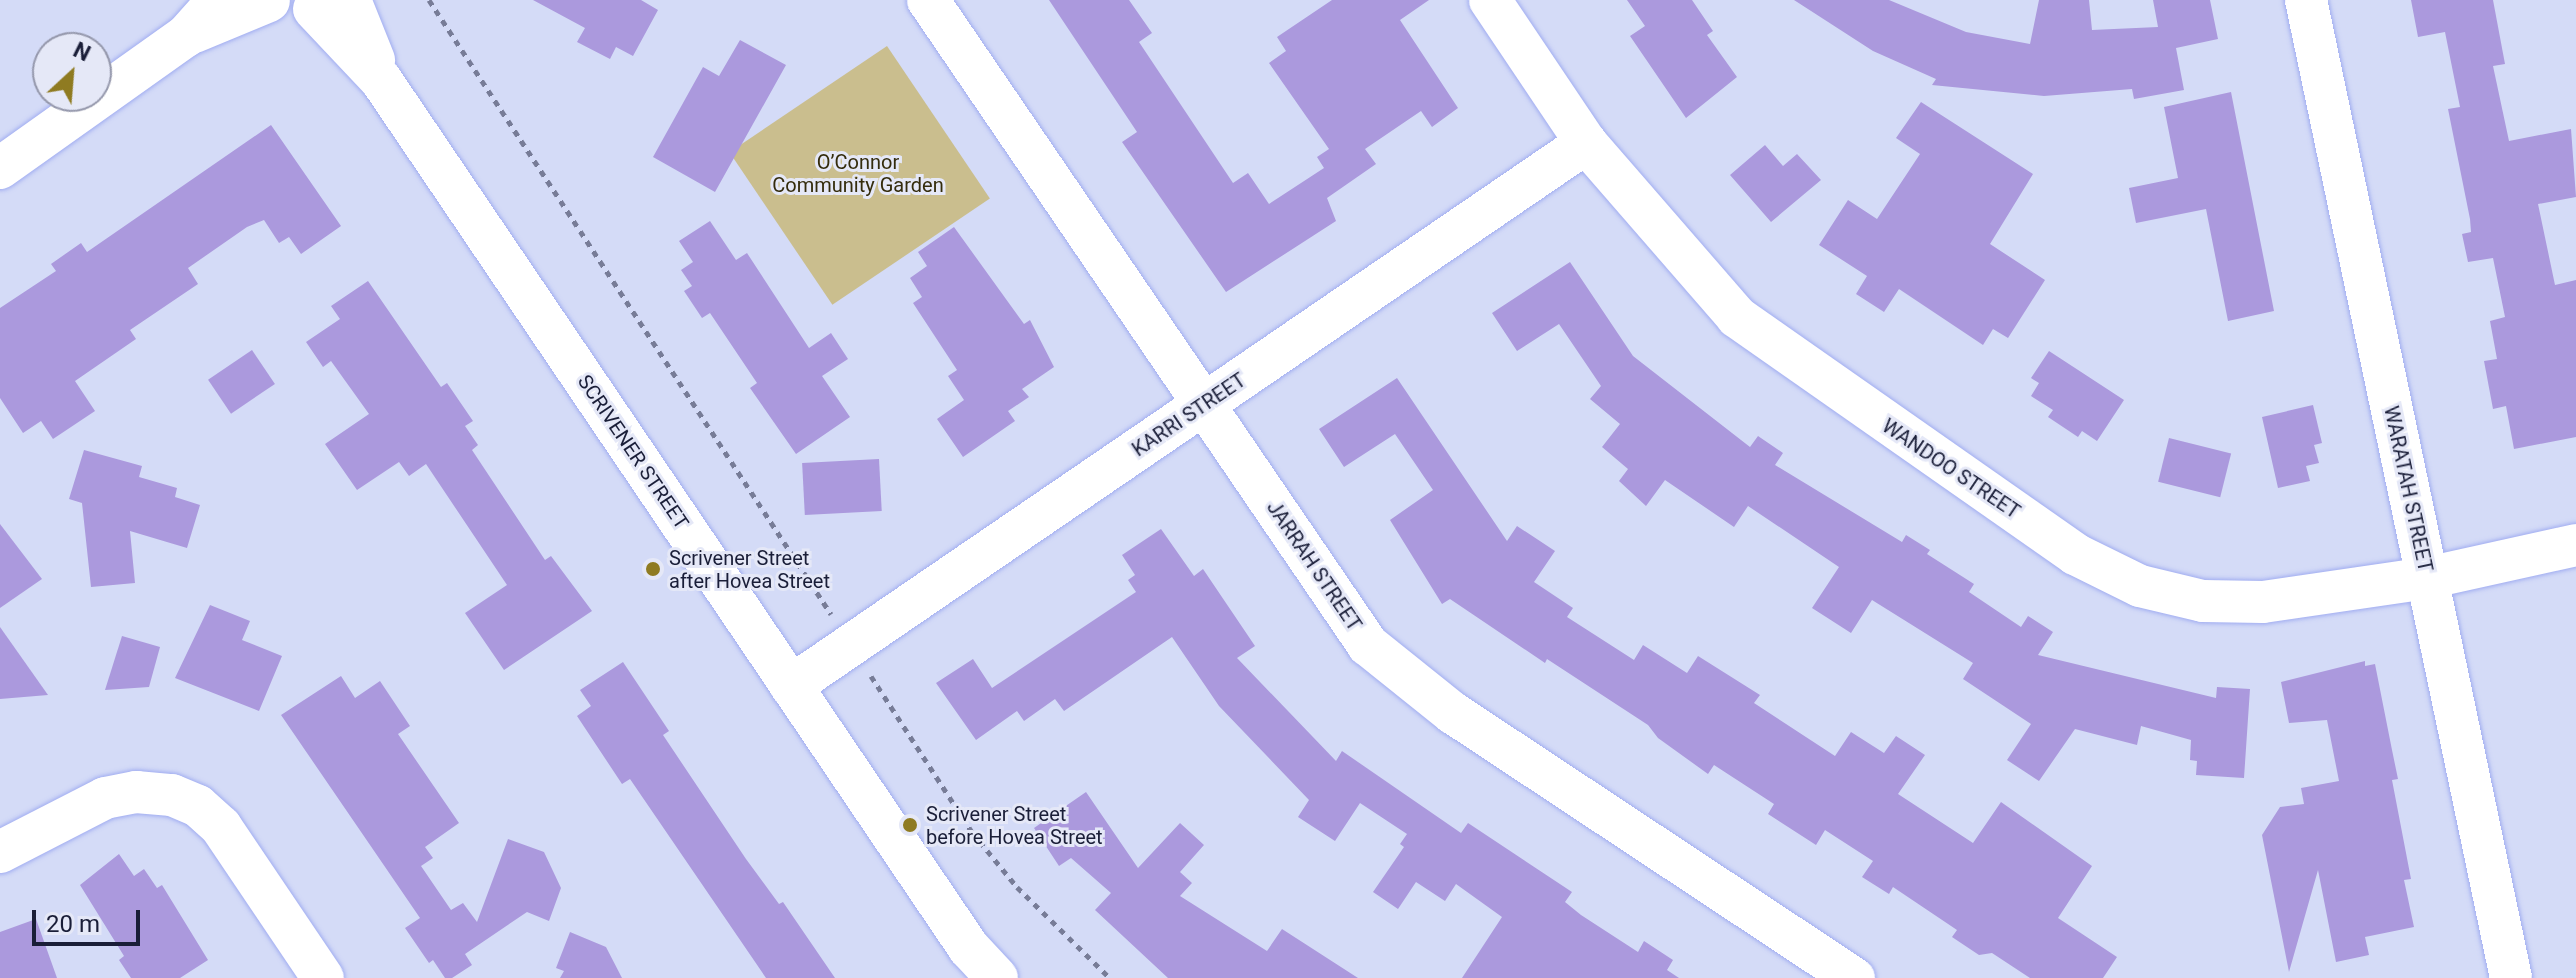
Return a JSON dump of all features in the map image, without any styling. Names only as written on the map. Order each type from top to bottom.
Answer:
[{"type":"street","points":[[186,36],[218,0]]},
{"type":"street","name":"JARRAH STREET","points":[[928,0],[1368,645],[1453,713],[1854,978]]},
{"type":"street","name":"WANDOO STREET","points":[[1490,0],[1586,143],[1737,317],[2075,554],[2140,586],[2203,601],[2263,602],[2427,578],[2576,545]]},
{"type":"street","name":"WARATAH STREET","points":[[2306,0],[2511,978]]},
{"type":"street","points":[[0,168],[186,36],[268,1],[291,10],[333,3]]},
{"type":"street","name":"SCRIVENER STREET","points":[[333,3],[381,80],[969,948],[997,978]]},
{"type":"street","name":"KARRI STREET","points":[[791,686],[1586,143]]},
{"type":"street","points":[[0,852],[105,798],[136,792],[172,795],[198,806],[221,827],[323,978]]},
{"type":"path","points":[[429,0],[972,832],[1017,887],[1110,978]]},
{"type":"green space","name":"O’Connor Community Garden","points":[[887,46],[990,199],[832,305],[729,152]]},
{"type":"building","points":[[533,0],[641,0],[658,10],[633,56],[616,47],[610,59],[577,42],[585,28]]},
{"type":"building","points":[[1049,0],[1129,0],[1152,33],[1139,42],[1233,183],[1248,173],[1269,204],[1324,168],[1317,157],[1329,149],[1269,63],[1286,51],[1277,37],[1332,0],[1429,0],[1400,20],[1458,108],[1432,127],[1421,111],[1365,149],[1376,164],[1327,198],[1336,221],[1226,292],[1122,142],[1137,132]]},
{"type":"building","points":[[1627,0],[1692,0],[1713,31],[1707,35],[1737,77],[1686,118],[1630,36],[1645,26]]},
{"type":"building","points":[[1794,0],[1889,0],[1966,32],[2030,44],[2039,0],[2089,0],[2092,30],[2158,27],[2153,0],[2210,0],[2218,39],[2176,48],[2184,90],[2134,99],[2132,89],[2044,96],[1932,85],[1936,79],[1873,51]]},
{"type":"building","points":[[2411,0],[2493,0],[2505,64],[2493,66],[2509,141],[2571,129],[2576,197],[2538,204],[2555,285],[2576,280],[2576,437],[2514,449],[2506,406],[2493,409],[2484,361],[2497,359],[2490,321],[2505,317],[2493,258],[2468,262],[2462,234],[2471,232],[2470,219],[2448,109],[2460,107],[2445,32],[2418,37]]},
{"type":"building","points":[[740,40],[786,65],[715,192],[653,157],[703,67],[719,76]]},
{"type":"building","points":[[2231,92],[2274,311],[2228,321],[2206,209],[2136,223],[2129,188],[2178,178],[2164,107]]},
{"type":"building","points":[[1921,102],[2033,174],[1990,244],[2045,280],[2008,338],[1993,329],[1983,345],[1899,289],[1884,312],[1856,294],[1867,276],[1819,245],[1848,200],[1877,219],[1920,154],[1896,138]]},
{"type":"building","points":[[271,125],[341,226],[301,254],[289,237],[279,243],[264,220],[247,227],[188,268],[198,284],[130,330],[136,339],[75,381],[95,411],[53,439],[41,421],[23,433],[0,398],[0,308],[56,271],[51,264],[81,243],[87,252]]},
{"type":"building","points":[[1765,145],[1783,166],[1797,154],[1821,180],[1771,222],[1730,175]]},
{"type":"building","points":[[710,221],[736,260],[747,253],[809,348],[831,333],[848,359],[822,376],[850,417],[796,454],[750,388],[757,383],[710,313],[702,318],[684,291],[692,286],[681,270],[693,262],[679,241]]},
{"type":"building","points":[[954,227],[1024,324],[1030,320],[1054,367],[1022,389],[1029,397],[1008,411],[1015,421],[963,457],[937,419],[964,400],[948,376],[957,370],[913,303],[922,297],[910,278],[927,266],[918,252]]},
{"type":"building","points":[[1570,262],[1633,356],[1750,447],[1758,436],[1783,453],[1775,465],[1902,542],[1906,535],[1930,550],[1927,554],[1974,584],[1969,592],[2021,627],[2028,616],[2053,632],[2038,655],[2216,698],[2217,687],[2250,689],[2244,778],[2196,775],[2197,761],[2190,760],[2191,740],[2141,726],[2137,745],[2075,729],[2039,781],[2007,760],[2031,724],[1963,679],[1973,663],[1872,600],[1851,633],[1812,608],[1839,567],[1748,506],[1734,527],[1665,480],[1646,506],[1619,481],[1628,469],[1602,447],[1620,424],[1590,399],[1601,386],[1559,324],[1517,351],[1492,313]]},
{"type":"building","points":[[368,281],[441,387],[447,383],[473,421],[465,426],[478,445],[472,450],[545,560],[551,556],[592,611],[504,670],[465,613],[507,585],[426,464],[409,476],[399,462],[357,490],[325,444],[369,414],[331,361],[323,367],[306,342],[340,319],[331,306]]},
{"type":"building","points":[[252,350],[275,384],[231,414],[208,380]]},
{"type":"building","points":[[2049,351],[2124,400],[2097,441],[2082,431],[2078,437],[2048,417],[2053,410],[2031,396],[2039,383],[2031,378]]},
{"type":"building","points":[[1397,378],[1507,541],[1517,526],[1555,551],[1534,582],[1573,608],[1567,617],[1634,660],[1643,645],[1687,673],[1698,656],[1760,695],[1754,703],[1835,756],[1851,732],[1884,753],[1896,736],[1925,755],[1898,794],[1973,843],[2001,802],[2092,866],[2058,918],[2117,957],[2103,978],[2030,978],[1992,953],[1979,955],[1952,937],[1957,930],[1893,887],[1889,894],[1862,877],[1873,861],[1825,830],[1816,845],[1768,814],[1774,804],[1714,765],[1708,774],[1658,738],[1648,725],[1547,659],[1545,663],[1450,599],[1442,604],[1390,520],[1433,490],[1395,434],[1344,467],[1319,429]]},
{"type":"building","points":[[2313,405],[2322,443],[2314,445],[2319,463],[2306,466],[2310,481],[2278,488],[2262,417]]},
{"type":"building","points":[[2169,438],[2231,453],[2220,497],[2158,482]]},
{"type":"building","points":[[84,450],[142,466],[139,477],[177,488],[175,497],[200,505],[187,548],[130,531],[135,583],[91,587],[82,503],[69,499]]},
{"type":"building","points":[[879,459],[882,511],[805,515],[802,463]]},
{"type":"building","points":[[0,524],[42,579],[0,608]]},
{"type":"building","points":[[1161,529],[1194,576],[1203,569],[1255,646],[1237,658],[1336,761],[1342,751],[1461,833],[1468,823],[1572,892],[1565,902],[1581,915],[1638,952],[1644,941],[1673,960],[1667,970],[1679,978],[1462,978],[1502,917],[1456,884],[1445,901],[1416,882],[1398,909],[1373,892],[1404,847],[1400,844],[1407,834],[1360,803],[1335,841],[1298,817],[1309,800],[1219,706],[1172,637],[1064,711],[1055,699],[1024,721],[1017,711],[976,740],[936,683],[973,659],[992,688],[1136,592],[1128,580],[1135,575],[1122,555]]},
{"type":"building","points":[[210,605],[250,621],[242,640],[282,656],[259,711],[175,678]]},
{"type":"building","points":[[0,627],[48,695],[0,699]]},
{"type":"building","points":[[122,636],[160,647],[149,687],[105,690]]},
{"type":"building","points":[[2365,661],[2365,666],[2375,664],[2398,779],[2392,780],[2411,879],[2404,880],[2414,927],[2365,937],[2369,955],[2336,962],[2318,870],[2289,972],[2262,835],[2280,807],[2304,804],[2301,788],[2339,781],[2327,720],[2289,723],[2281,682]]},
{"type":"building","points":[[623,662],[669,731],[663,735],[746,859],[779,904],[783,902],[835,978],[766,978],[630,779],[622,784],[577,716],[591,706],[580,690]]},
{"type":"building","points":[[341,676],[355,698],[380,681],[410,726],[398,734],[459,823],[425,847],[433,858],[421,866],[451,910],[463,903],[477,922],[508,839],[544,852],[561,888],[549,921],[527,912],[465,954],[472,965],[452,978],[445,978],[433,960],[429,963],[405,928],[420,918],[281,715]]},
{"type":"building","points":[[1086,792],[1138,868],[1180,823],[1204,845],[1180,872],[1192,883],[1180,896],[1267,951],[1282,929],[1358,978],[1168,978],[1095,910],[1111,893],[1071,858],[1059,866],[1034,828]]},
{"type":"building","points":[[119,854],[134,876],[144,869],[157,888],[162,885],[208,960],[180,978],[131,978],[119,960],[124,956],[80,885]]},
{"type":"building","points":[[36,919],[57,978],[0,978],[0,932]]},
{"type":"building","points":[[570,932],[606,947],[622,978],[560,978],[564,971],[556,968]]},
{"type":"place","name":"Scrivener Street after Hovea Street","points":[[653,569]]},
{"type":"place","name":"Scrivener Street before Hovea Street","points":[[910,825]]}]
